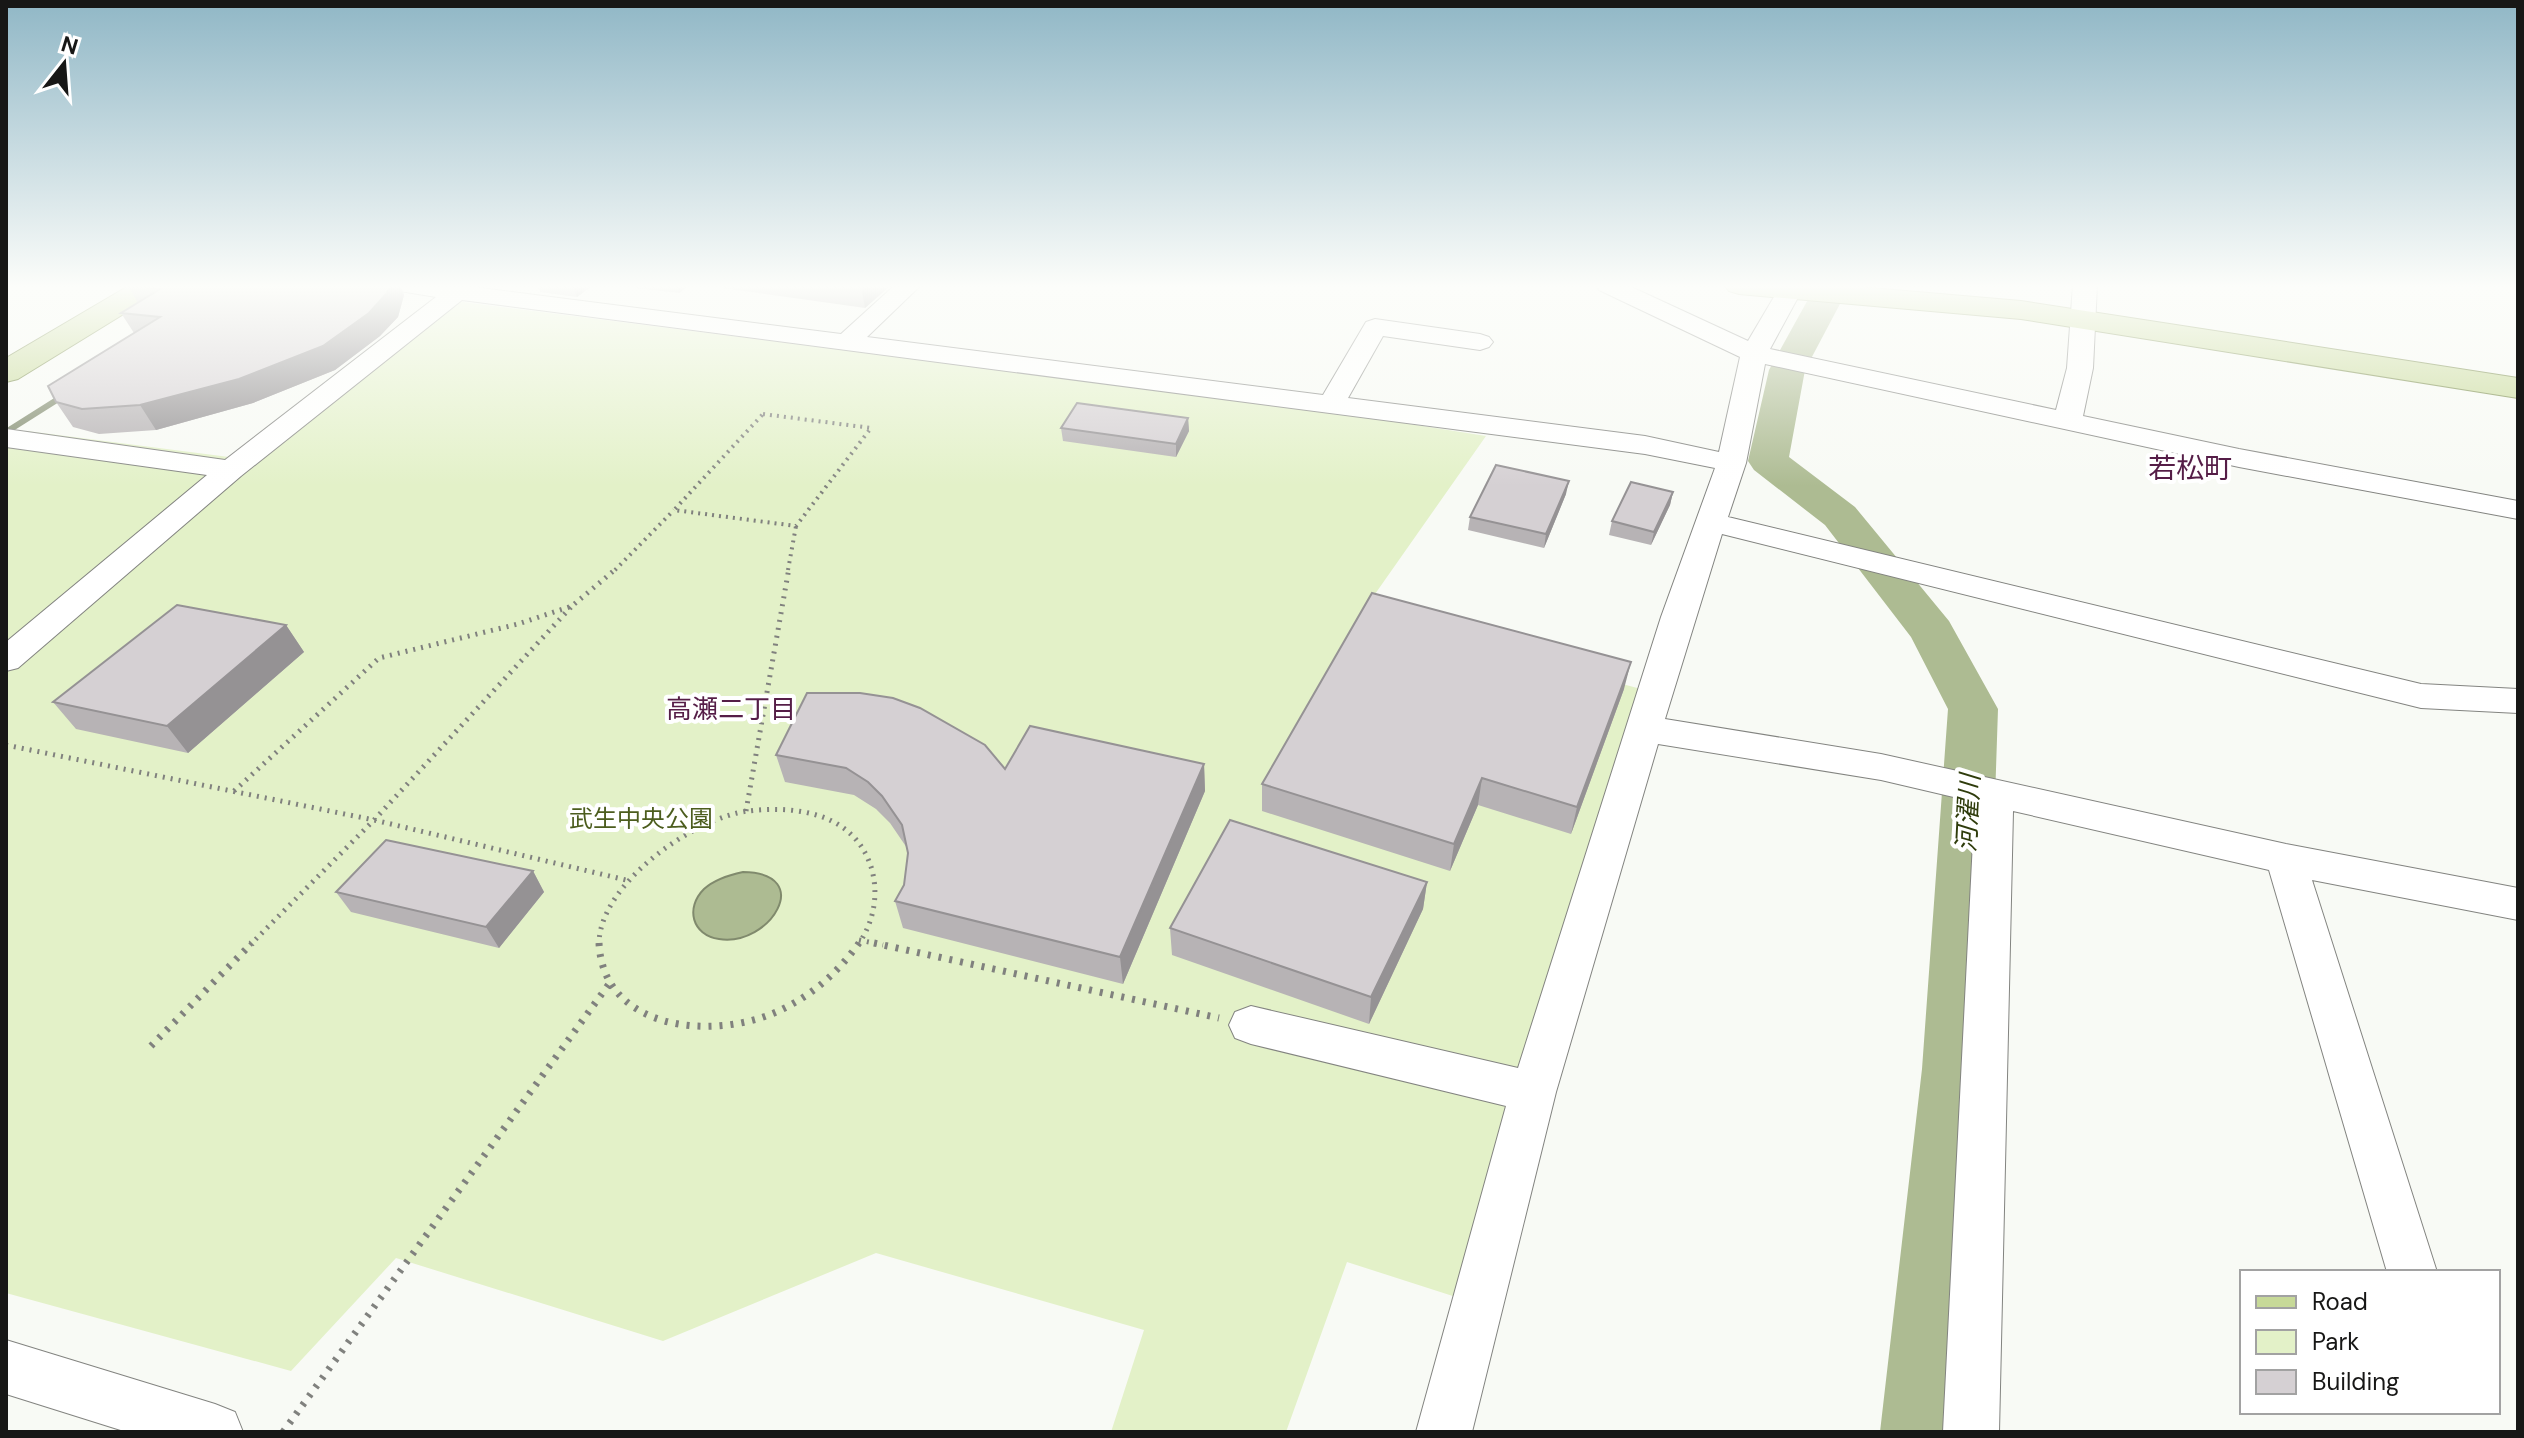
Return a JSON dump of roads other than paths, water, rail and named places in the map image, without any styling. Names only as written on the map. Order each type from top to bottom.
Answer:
[{"type":"main road","points":[[6,372],[39,352]]},
{"type":"main road","points":[[2288,352],[2518,388]]},
{"type":"street","points":[[6,660],[374,352]]},
{"type":"street","points":[[916,352],[1645,445],[1731,463]]},
{"type":"street","points":[[1330,406],[1361,352]]},
{"type":"street","points":[[1750,352],[2239,458],[2518,510]]},
{"type":"street","points":[[2068,420],[2081,352]]},
{"type":"street","points":[[1444,1432],[1533,1092],[1731,463],[1754,354]]},
{"type":"street","points":[[6,438],[231,470]]},
{"type":"street","points":[[1710,522],[2421,696],[2518,701]]},
{"type":"street","points":[[1645,729],[1881,767],[2286,859],[2518,904]]},
{"type":"street","points":[[1971,1432],[1994,792]]},
{"type":"street","points":[[2286,859],[2411,1270]]},
{"type":"street","points":[[1251,1025],[1533,1092]]},
{"type":"street","points":[[6,1367],[215,1432]]},
{"type":"waterway","name":"河濯川","points":[[1797,352],[1787,370],[1768,461],[1840,516],[1932,632],[1973,709],[1954,1069],[1918,1432]]},
{"type":"waterway","points":[[6,432],[63,396]]},
{"type":"district","name":"若松町","points":[[2190,468]]},
{"type":"district","name":"高瀬二丁目","points":[[731,709]]},
{"type":"park label","name":"武生中央公園","points":[[641,819]]}]
